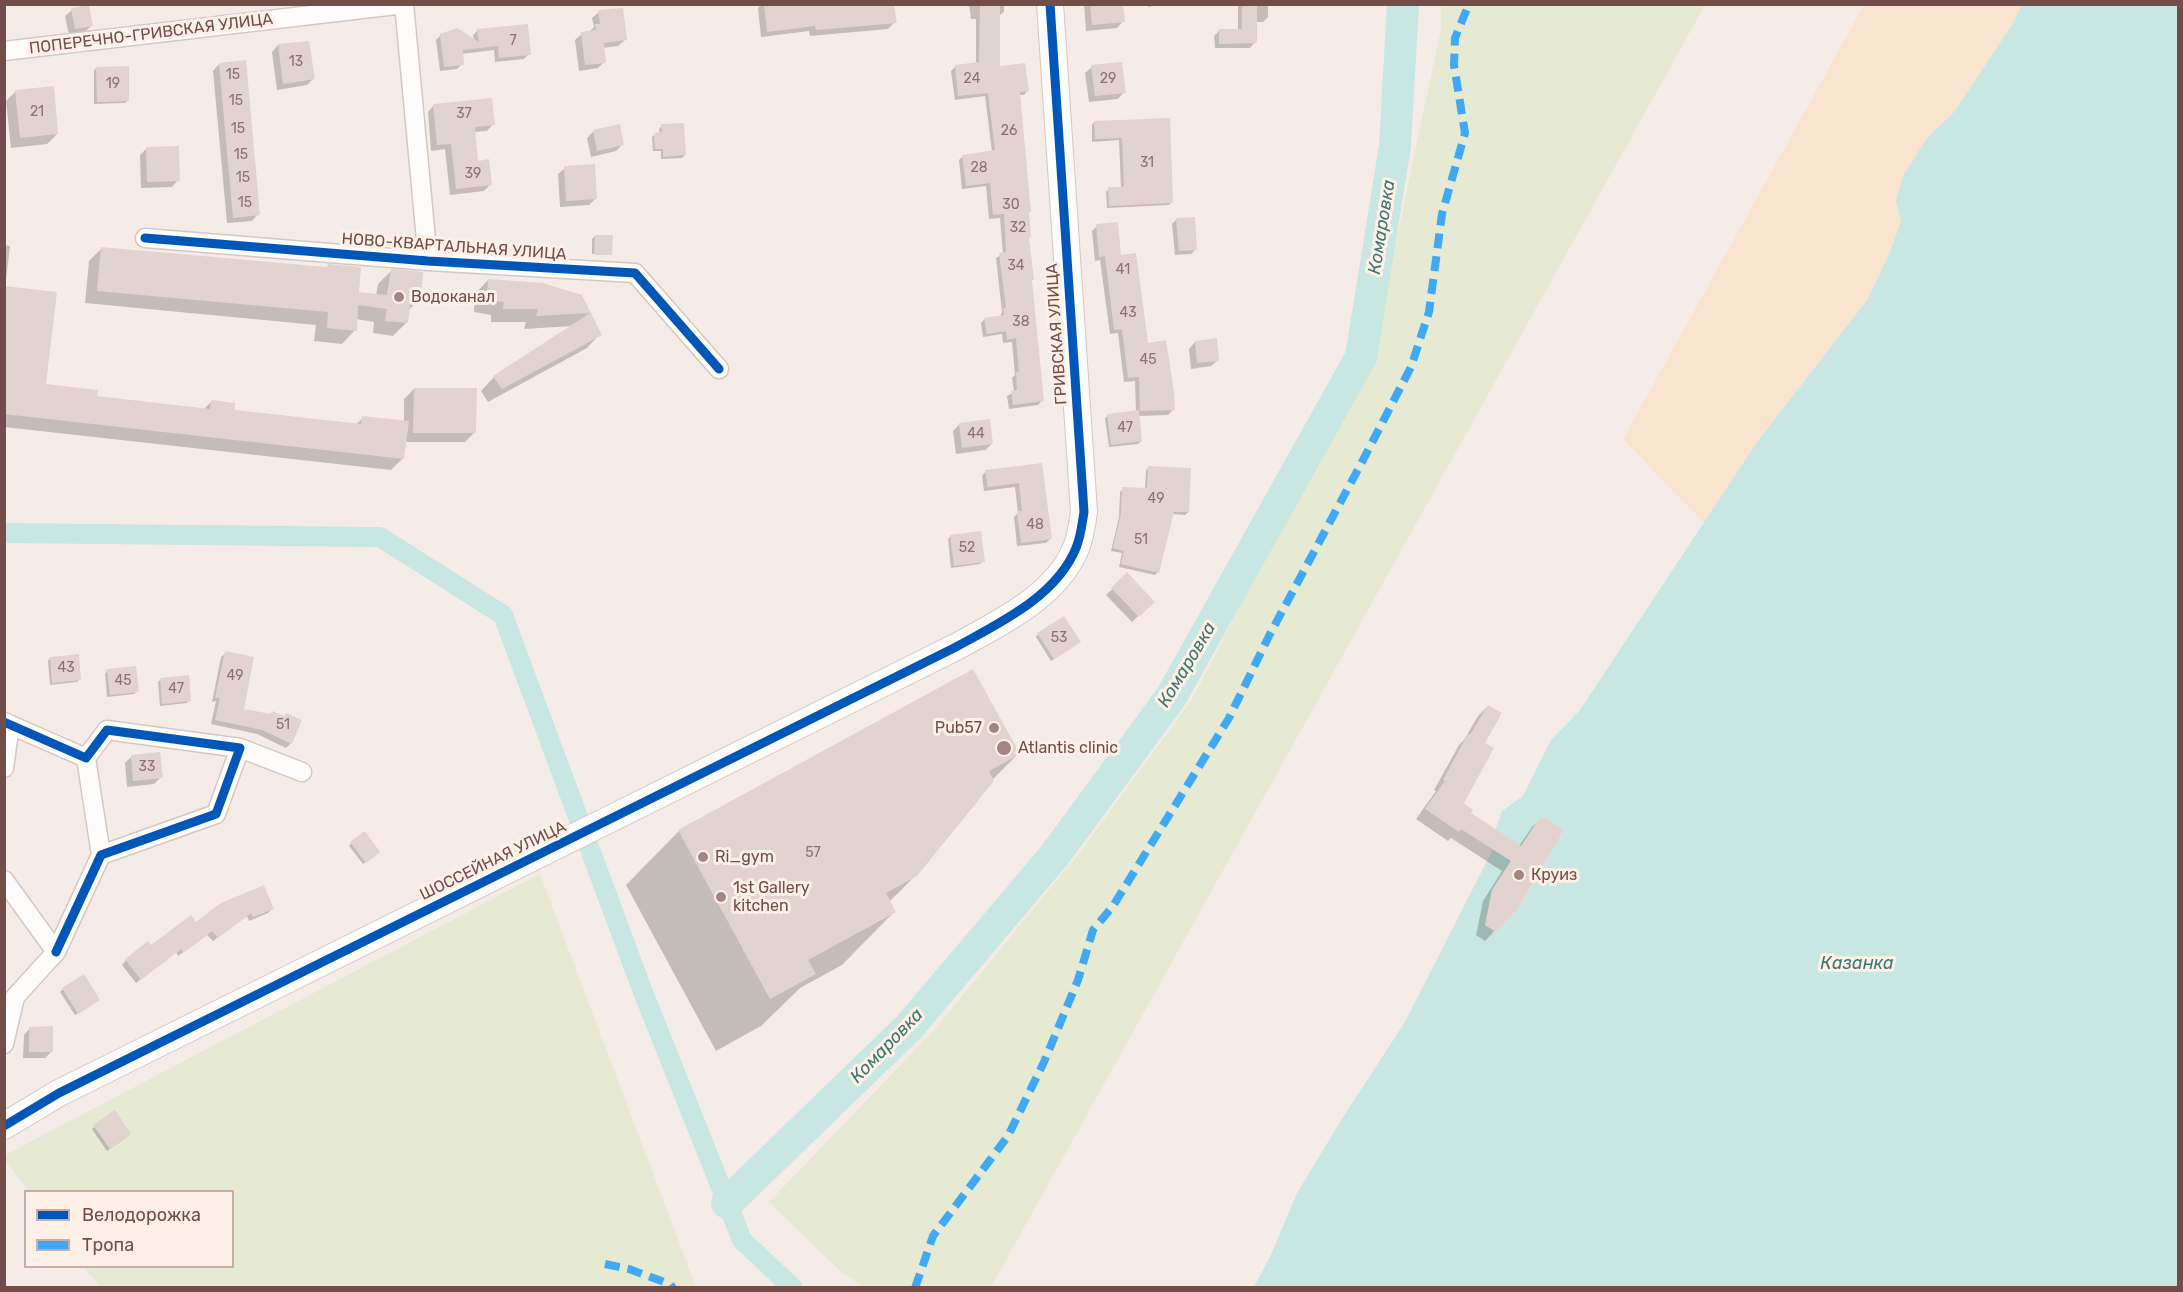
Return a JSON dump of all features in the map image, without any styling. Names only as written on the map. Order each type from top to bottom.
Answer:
[{"type":"street","name":"ГРИВСКАЯ УЛИЦА","points":[[996,625],[1039,596],[1062,572],[1076,549],[1084,512],[1050,4]]},
{"type":"street","name":"ПОПЕРЕЧНО-ГРИВСКАЯ УЛИЦА","points":[[4,51],[404,5]]},
{"type":"street","points":[[404,5],[428,261]]},
{"type":"street","name":"НОВО-КВАРТАЛЬНАЯ УЛИЦА","points":[[145,238],[428,261],[635,273],[719,369]]},
{"type":"street","name":"ШОССЕЙНАЯ УЛИЦА","points":[[4,1126],[59,1094],[996,625]]},
{"type":"street","points":[[4,768],[7,724],[86,758]]},
{"type":"street","points":[[4,1044],[15,997],[56,952],[101,855],[86,758],[108,730],[240,748],[302,772]]},
{"type":"street","points":[[101,855],[216,814],[240,748]]},
{"type":"street","points":[[4,880],[56,952]]},
{"type":"green space","points":[[1441,5],[1705,5],[991,1287],[863,1287],[839,1270],[769,1202],[936,1028],[1083,848],[1192,699],[1373,349],[1441,29]]},
{"type":"green space","points":[[540,874],[696,1287],[100,1287],[85,1268],[234,1268],[234,1190],[27,1190],[5,1160],[5,1155]]},
{"type":"sand","points":[[1864,5],[2022,5],[2011,26],[1954,112],[1927,138],[1896,201],[1901,221],[1890,252],[1867,300],[1757,442],[1705,524],[1623,439]]},
{"type":"water","name":"Казанка","points":[[2022,5],[2178,5],[2178,1287],[1253,1288],[1270,1257],[1297,1193],[1405,1022],[1494,847],[1493,836],[1502,811],[1523,796],[1551,740],[1580,710],[1757,442],[1867,300],[1890,252],[1901,221],[1896,201],[1903,176],[1927,138],[1954,112],[2011,26]],"holes":[[[1541,816],[1564,830],[1517,910],[1496,932],[1485,925],[1492,890]]]},
{"type":"building","points":[[764,4],[894,4],[897,23],[816,30],[815,26],[767,32]]},
{"type":"building","points":[[980,4],[1000,4],[1000,66],[1025,63],[1029,91],[1020,92],[1031,212],[1029,212],[1031,237],[1029,238],[1034,280],[1032,280],[1044,401],[1013,405],[1011,391],[1017,390],[1016,372],[1019,372],[1016,338],[1007,340],[1006,331],[987,334],[984,318],[1004,315],[1003,308],[1006,308],[999,253],[1006,252],[1004,214],[993,215],[990,183],[966,186],[962,155],[995,150],[988,93],[958,96],[955,65],[979,62]]},
{"type":"building","points":[[1090,4],[1123,4],[1125,22],[1092,25]]},
{"type":"building","points":[[1242,4],[1257,4],[1257,43],[1219,44],[1219,29],[1242,29]]},
{"type":"building","points":[[89,5],[93,26],[75,29],[71,8]]},
{"type":"building","points":[[623,8],[627,40],[604,43],[606,63],[585,65],[581,32],[596,30],[595,24],[600,24],[598,10]]},
{"type":"building","points":[[528,24],[531,55],[499,58],[498,46],[463,50],[464,65],[444,67],[440,34],[457,28],[479,42],[477,29]]},
{"type":"building","points":[[309,41],[315,79],[283,84],[278,44]]},
{"type":"building","points":[[246,60],[260,215],[233,218],[219,63]]},
{"type":"building","points":[[1122,62],[1126,93],[1095,96],[1091,65]]},
{"type":"building","points":[[129,66],[129,101],[97,102],[96,67]]},
{"type":"building","points":[[54,86],[58,134],[20,138],[15,90]]},
{"type":"building","points":[[492,98],[495,125],[475,127],[478,161],[489,159],[492,185],[456,189],[451,144],[437,145],[433,104]]},
{"type":"building","points":[[1170,118],[1173,203],[1109,206],[1108,187],[1124,187],[1122,138],[1095,139],[1094,121]]},
{"type":"building","points":[[684,123],[686,155],[663,157],[663,149],[655,149],[654,133],[662,132],[661,124]]},
{"type":"building","points":[[620,124],[624,145],[597,151],[593,130]]},
{"type":"building","points":[[179,146],[180,181],[147,182],[146,147]]},
{"type":"building","points":[[595,164],[597,199],[566,201],[564,166]]},
{"type":"building","points":[[1195,217],[1197,250],[1179,251],[1176,218]]},
{"type":"building","points":[[1118,222],[1121,255],[1136,253],[1148,343],[1166,340],[1175,410],[1140,411],[1139,377],[1128,378],[1122,329],[1114,330],[1105,256],[1099,257],[1096,224]]},
{"type":"building","points":[[595,235],[613,235],[612,255],[594,255]]},
{"type":"building","points":[[101,247],[327,267],[328,264],[361,267],[359,292],[387,295],[391,269],[423,272],[421,300],[411,299],[408,323],[385,321],[387,309],[358,305],[357,331],[327,328],[328,312],[97,291]]},
{"type":"building","points":[[488,279],[543,283],[582,295],[602,335],[502,389],[493,376],[590,313],[536,316],[538,309],[503,309],[504,302],[487,299]]},
{"type":"building","points":[[4,286],[57,292],[46,384],[98,390],[97,396],[210,409],[211,400],[235,403],[235,410],[361,424],[362,416],[409,421],[404,459],[4,414]]},
{"type":"building","points":[[1217,338],[1219,361],[1197,363],[1195,341]]},
{"type":"building","points":[[414,388],[477,388],[476,433],[413,433]]},
{"type":"building","points":[[1139,410],[1142,441],[1111,445],[1107,414]]},
{"type":"building","points":[[990,419],[993,444],[962,448],[959,423]]},
{"type":"building","points":[[1042,463],[1052,539],[1021,543],[1017,511],[1022,511],[1019,483],[988,487],[985,470]]},
{"type":"building","points":[[1148,466],[1191,468],[1189,512],[1174,512],[1159,573],[1121,564],[1124,551],[1113,548],[1121,513],[1122,487],[1147,488]]},
{"type":"building","points":[[981,531],[985,562],[954,566],[950,535]]},
{"type":"building","points":[[1127,572],[1155,602],[1139,617],[1111,588]]},
{"type":"building","points":[[1064,616],[1081,642],[1054,659],[1037,633]]},
{"type":"building","points":[[225,651],[254,657],[244,709],[271,714],[272,711],[284,716],[286,713],[302,720],[292,744],[262,730],[215,720],[220,698],[215,698]]},
{"type":"building","points":[[79,654],[81,680],[52,683],[50,657]]},
{"type":"building","points":[[136,666],[139,692],[110,695],[107,669]]},
{"type":"building","points":[[973,669],[1020,754],[989,771],[994,781],[917,876],[886,893],[896,912],[808,960],[816,974],[770,999],[678,830]]},
{"type":"building","points":[[189,675],[191,701],[162,704],[160,678]]},
{"type":"building","points":[[1488,705],[1502,713],[1485,743],[1494,748],[1464,803],[1473,810],[1471,813],[1521,846],[1541,816],[1564,830],[1517,910],[1496,932],[1485,925],[1492,890],[1511,861],[1461,829],[1459,832],[1425,809],[1445,781],[1443,780],[1468,734],[1470,735]]},
{"type":"building","points":[[160,752],[163,778],[133,781],[131,755]]},
{"type":"building","points":[[365,831],[380,852],[366,863],[350,842]]},
{"type":"building","points":[[264,885],[274,909],[253,917],[251,913],[218,938],[212,931],[184,953],[181,949],[141,980],[125,959],[148,941],[151,945],[191,915],[196,922],[221,903]]},
{"type":"building","points":[[84,974],[100,1000],[78,1014],[62,988]]},
{"type":"building","points":[[53,1026],[53,1052],[29,1052],[29,1027]]},
{"type":"building","points":[[115,1110],[131,1134],[110,1149],[93,1125]]},
{"type":"waterway","name":"Комаровка","points":[[727,1203],[909,1027],[1054,856],[1171,697],[1361,357],[1395,146],[1403,4]]},
{"type":"waterway","points":[[4,533],[380,537],[503,615],[643,992],[742,1240],[793,1288]]},
{"type":"marked path","points":[[915,1288],[933,1236],[1008,1136],[1044,1062],[1078,980],[1093,930],[1113,906],[1229,718],[1270,634],[1411,367],[1429,312],[1442,214],[1465,133],[1454,65],[1455,38],[1469,4]]},
{"type":"marked path","points":[[605,1264],[629,1269],[670,1284],[673,1288]]},
{"type":"cycle path","points":[[4,1126],[59,1093],[956,647],[1025,607],[1055,581],[1076,548],[1084,512],[1050,4]]},
{"type":"cycle path","points":[[145,238],[428,261],[635,273],[719,369]]},
{"type":"cycle path","points":[[4,722],[86,758],[107,730],[240,748],[216,814],[101,855],[56,952]]},
{"type":"place","name":"Водоканал","points":[[399,297]]},
{"type":"place","name":"Pub57","points":[[994,728]]},
{"type":"place","name":"Atlantis clinic","points":[[1004,748]]},
{"type":"place","name":"Ri_gym","points":[[703,857]]},
{"type":"place","name":"Круиз","points":[[1519,875]]},
{"type":"place","name":"1st Gallery kitchen","points":[[721,897]]}]
